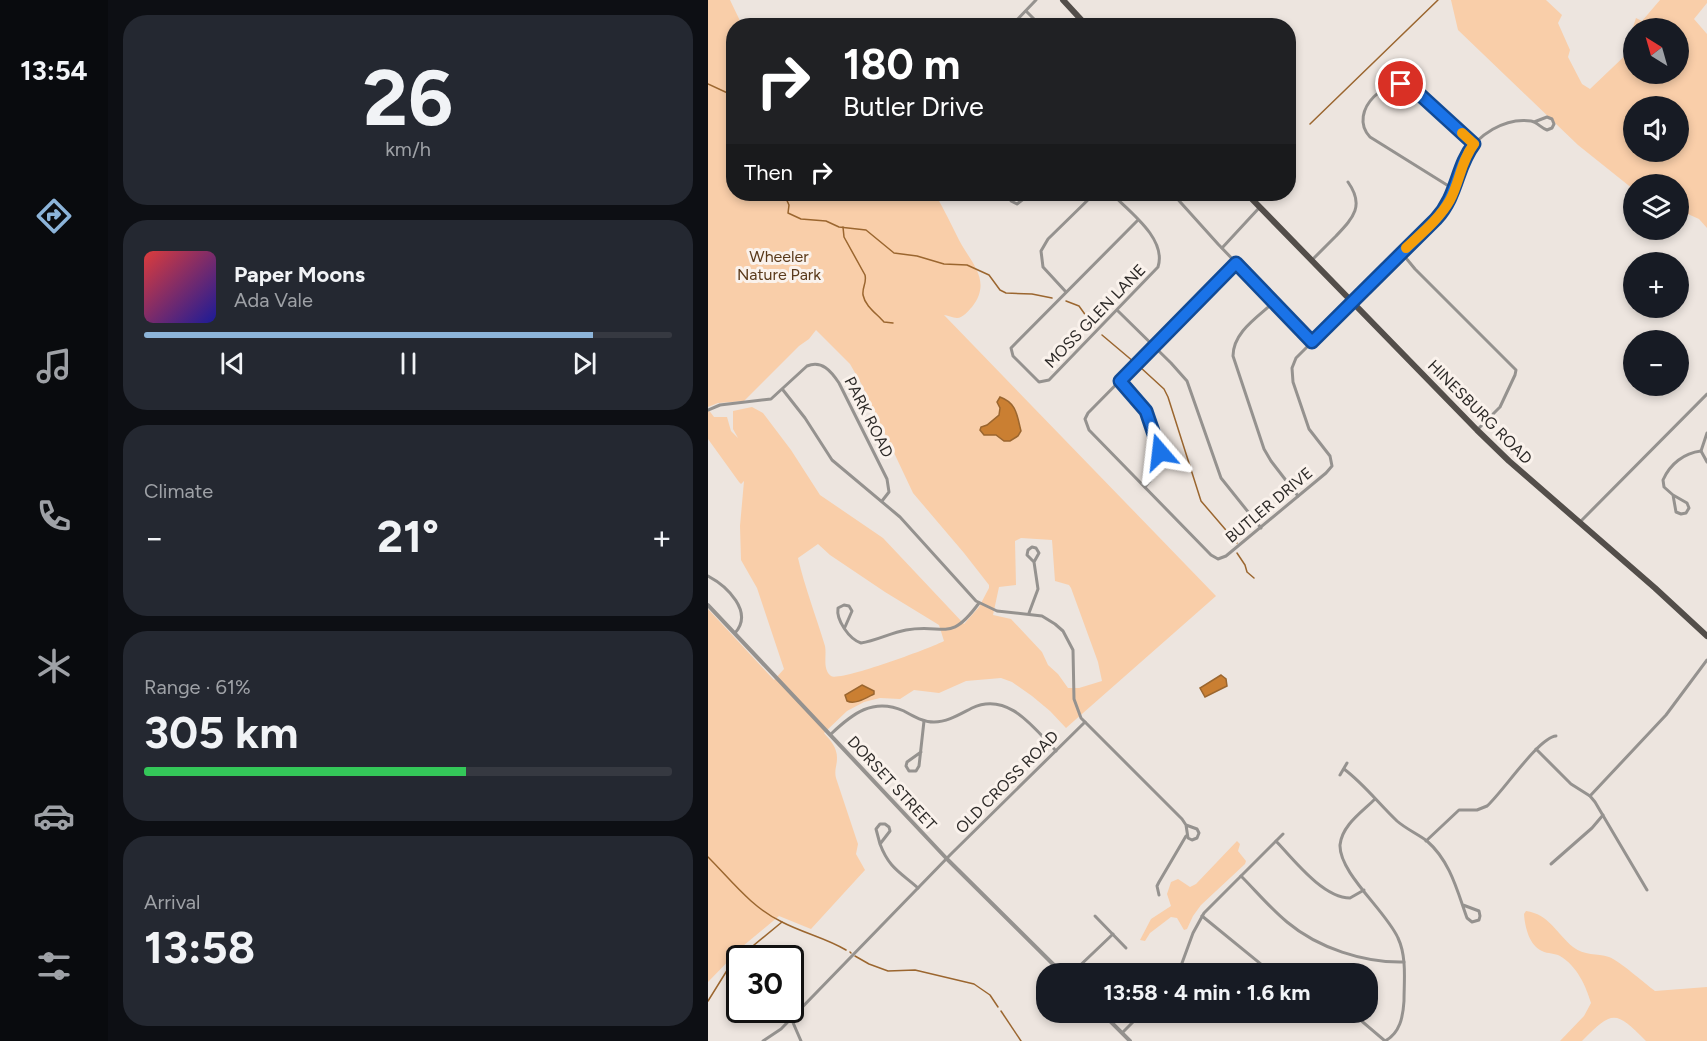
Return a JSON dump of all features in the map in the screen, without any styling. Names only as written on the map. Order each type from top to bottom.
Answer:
[{"type":"main road","points":[[1063,0],[1080,18]]},
{"type":"main road","name":"HINESBURG ROAD","points":[[1254,201],[1509,461],[1706,634]]},
{"type":"street","points":[[1019,18],[1036,0]]},
{"type":"street","points":[[1026,11],[1033,18]]},
{"type":"street","points":[[1455,190],[1370,137],[1362,124],[1364,110],[1386,88],[1394,84],[1406,85],[1416,91],[1474,144],[1500,126],[1520,121],[1534,122],[1549,117],[1553,120],[1554,125],[1551,129],[1546,130],[1534,122]]},
{"type":"street","name":"BUTLER DRIVE","points":[[1236,263],[1088,413],[1085,423],[1089,430],[1216,559],[1226,556],[1329,470],[1332,463],[1330,456],[1309,429],[1292,378],[1294,362],[1439,215],[1455,190],[1464,161],[1474,144]]},
{"type":"street","points":[[1312,260],[1355,212],[1356,198],[1348,182]]},
{"type":"street","points":[[1066,292],[1043,267],[1041,251],[1048,239],[1087,201]]},
{"type":"street","name":"MOSS GLEN LANE","points":[[1119,201],[1138,220],[1156,241],[1160,249],[1160,260],[1154,273],[1049,380],[1041,383],[1013,356],[1011,348],[1138,220]]},
{"type":"street","points":[[1179,201],[1312,342]]},
{"type":"street","points":[[1222,248],[1260,207]]},
{"type":"street","points":[[1401,252],[1415,269],[1516,370],[1500,407],[1477,430]]},
{"type":"street","points":[[1274,302],[1239,336],[1233,356],[1264,449],[1298,496]]},
{"type":"street","points":[[1117,311],[1187,381],[1221,478],[1261,528]]},
{"type":"street","name":"PARK ROAD","points":[[708,410],[720,405],[771,399],[809,364],[822,365],[834,375],[844,391],[889,485],[888,494],[882,502]]},
{"type":"street","points":[[1120,381],[1146,411],[1159,448],[1158,469],[1145,487]]},
{"type":"street","points":[[783,390],[805,418],[832,460],[906,524],[979,603],[998,611],[1042,616],[1055,624],[1069,640],[1074,660],[1074,703],[1085,722],[1186,825],[1196,828],[1199,833],[1197,838],[1194,840],[1188,838],[1186,825]]},
{"type":"street","points":[[1580,522],[1707,394]]},
{"type":"street","points":[[1707,433],[1701,451],[1707,462]]},
{"type":"street","points":[[1673,495],[1676,512],[1686,513],[1689,508],[1687,503],[1673,495],[1663,484],[1665,475],[1685,455],[1701,451]]},
{"type":"street","points":[[1029,613],[1038,585],[1035,562],[1039,553],[1036,548],[1032,547],[1028,550],[1027,555],[1035,562]]},
{"type":"street","points":[[708,576],[740,606],[742,620],[735,633]]},
{"type":"street","points":[[845,627],[852,611],[844,604],[837,612],[845,627],[852,639],[861,643],[906,630],[946,630],[964,622],[979,603]]},
{"type":"street","name":"DORSET STREET","points":[[708,605],[946,859],[1052,963]]},
{"type":"street","points":[[1590,796],[1666,715],[1707,660]]},
{"type":"street","points":[[831,734],[851,715],[872,706],[893,707],[924,721],[944,721],[980,705],[1002,705],[1020,715],[1056,750]]},
{"type":"street","points":[[921,752],[907,762],[906,766],[909,771],[914,772],[919,768],[921,752],[924,721]]},
{"type":"street","name":"OLD CROSS ROAD","points":[[804,1005],[946,859],[1085,722]]},
{"type":"street","points":[[1426,841],[1459,810],[1478,810],[1489,804],[1536,749],[1548,738],[1556,736]]},
{"type":"street","points":[[1536,749],[1571,784],[1590,796],[1647,890]]},
{"type":"street","points":[[1340,775],[1347,763]]},
{"type":"street","points":[[1344,769],[1398,822],[1437,851],[1449,868],[1463,905],[1469,920],[1474,922],[1479,920],[1479,911],[1463,905]]},
{"type":"street","points":[[1364,1023],[1386,1041],[1396,1032],[1402,1018],[1404,962],[1398,937],[1343,861],[1341,841],[1343,833],[1375,798]]},
{"type":"street","points":[[1551,864],[1592,828],[1603,815]]},
{"type":"street","points":[[880,844],[890,831],[883,823],[876,829],[880,844],[889,864],[918,888]]},
{"type":"street","points":[[1159,895],[1157,886],[1187,834]]},
{"type":"street","points":[[1182,963],[1202,916],[1283,834]]},
{"type":"street","points":[[1276,841],[1320,885],[1333,894],[1350,898],[1364,890]]},
{"type":"street","points":[[1241,876],[1282,918],[1311,938],[1367,959],[1404,962]]},
{"type":"street","points":[[1095,916],[1126,948]]},
{"type":"street","points":[[1202,916],[1260,963]]},
{"type":"street","points":[[1083,963],[1113,934]]},
{"type":"street","name":"OLD CROSS ROAD","points":[[763,1041],[786,1023]]},
{"type":"street","points":[[793,1023],[801,1041]]},
{"type":"street","points":[[1112,1023],[1130,1041]]},
{"type":"street","points":[[1122,1034],[1132,1023]]},
{"type":"green space","name":"Wheeler Nature Park","points":[[708,0],[730,0],[739,18],[726,18],[726,201],[939,201],[978,272],[980,280],[978,297],[967,312],[957,318],[944,315],[1216,596],[1066,728],[1032,696],[1012,682],[1001,678],[966,681],[939,693],[914,690],[900,699],[880,698],[864,702],[847,711],[824,733],[836,750],[836,778],[858,844],[856,854],[865,870],[811,929],[779,916],[744,945],[726,945],[726,963],[708,982],[708,609],[774,680],[784,669],[757,588],[741,560],[740,526],[744,481],[741,484],[739,482],[708,439],[708,409],[714,417],[727,417],[731,431],[738,438],[733,429],[733,411],[752,407],[763,413],[791,450],[820,495],[883,538],[964,624],[979,607],[989,588],[964,553],[913,493],[850,364],[816,330],[744,401],[718,403],[708,407]],"holes":[[[1021,538],[1052,540],[1055,581],[1069,585],[1071,588],[1098,662],[1102,681],[1079,688],[1068,688],[1048,665],[1042,652],[1011,619],[993,615],[999,587],[1016,585],[1015,541]],[[818,544],[830,555],[939,625],[944,641],[867,669],[838,677],[831,676],[825,662],[825,646],[798,558]]]},
{"type":"green space","points":[[1451,0],[1546,0],[1562,15],[1558,23],[1570,50],[1568,57],[1582,84],[1590,89],[1623,58],[1623,84],[1689,84],[1689,18],[1645,18],[1660,0],[1707,0],[1694,19],[1707,34],[1707,228],[1699,219],[1689,214],[1689,174],[1623,174],[1623,181],[1578,145],[1458,30]]},
{"type":"green space","points":[[1237,841],[1240,844],[1238,851],[1246,861],[1245,864],[1201,905],[1187,929],[1184,930],[1177,918],[1171,917],[1150,933],[1145,941],[1140,940],[1151,919],[1171,906],[1167,894],[1171,882],[1178,879],[1190,887],[1196,884]]},
{"type":"green space","points":[[1526,911],[1547,920],[1577,950],[1609,957],[1655,991],[1707,987],[1707,1041],[1646,1041],[1627,1024],[1614,1018],[1601,1024],[1582,1041],[1560,1041],[1584,1016],[1591,1003],[1583,983],[1571,965],[1560,956],[1542,951],[1534,945],[1525,924]]},
{"type":"shaded area","points":[[1000,397],[1013,406],[1021,431],[1010,441],[1004,441],[996,435],[984,435],[980,430],[999,415],[1000,408],[997,402]]},
{"type":"shaded area","points":[[1221,675],[1226,679],[1227,686],[1205,697],[1200,688]]},
{"type":"shaded area","points":[[862,685],[874,691],[874,694],[857,702],[847,701],[845,695]]},
{"type":"waterway","points":[[1310,124],[1438,0]]},
{"type":"waterway","points":[[708,84],[726,92]]},
{"type":"waterway","points":[[787,201],[788,213],[801,219],[826,221],[839,227],[866,230],[894,253],[917,256],[944,264],[967,265],[989,275],[1000,290],[1006,293],[1032,294],[1052,298]]},
{"type":"waterway","points":[[843,227],[844,237],[865,275],[864,299],[884,322],[893,323]]},
{"type":"waterway","points":[[1066,301],[1079,306],[1094,327]]},
{"type":"waterway","points":[[1102,335],[1134,362]]},
{"type":"waterway","points":[[1140,367],[1164,389],[1168,397],[1201,501],[1237,543]]},
{"type":"waterway","points":[[1237,553],[1247,572],[1254,578]]},
{"type":"waterway","points":[[708,857],[742,893],[771,916],[846,950]]},
{"type":"waterway","points":[[708,1001],[731,964],[782,922]]},
{"type":"waterway","points":[[855,956],[888,971],[915,970],[974,984],[990,995],[998,1007]]},
{"type":"waterway","points":[[1001,1011],[1021,1041]]},
{"type":"slow traffic","points":[[1406,248],[1447,206],[1452,196],[1464,161],[1474,144],[1462,133]]},
{"type":"route","points":[[1160,452],[1146,411],[1120,381],[1236,263],[1312,342],[1447,206],[1455,190],[1462,166],[1474,144],[1416,91],[1401,84]]}]
